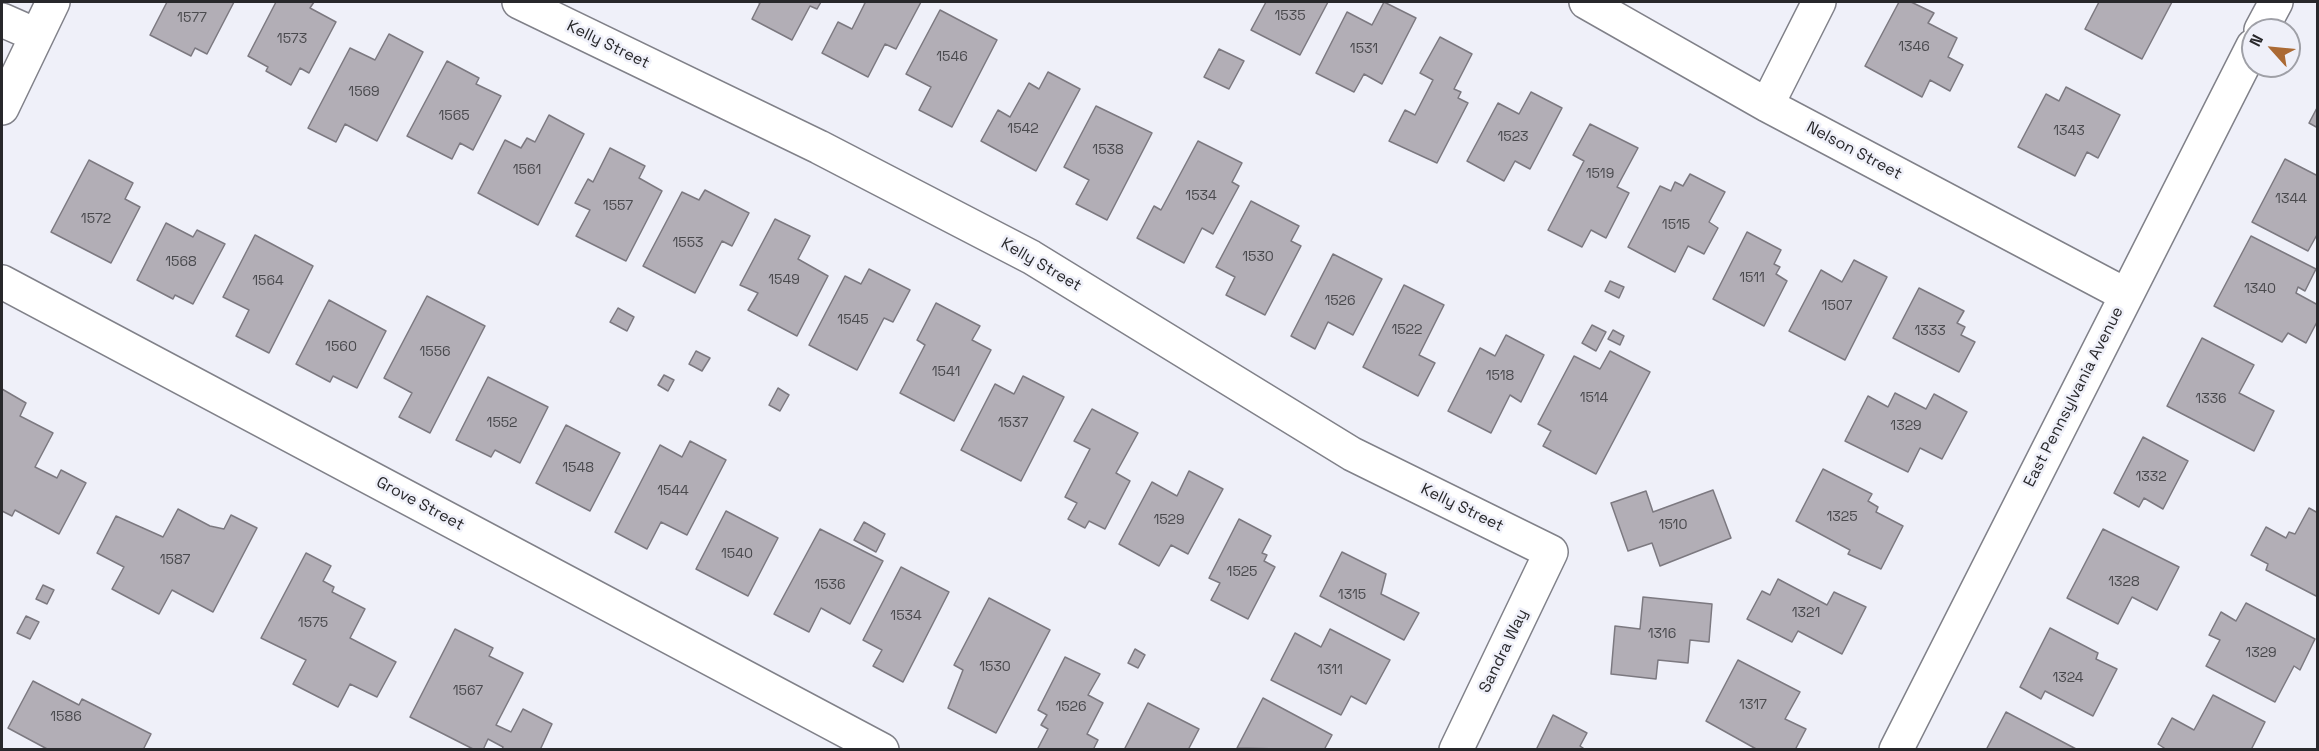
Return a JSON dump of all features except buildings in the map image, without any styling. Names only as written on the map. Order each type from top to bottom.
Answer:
[{"type":"street","points":[[2,108],[53,2]]},
{"type":"street","name":"Kelly Street","points":[[519,2],[819,147],[1031,257],[1352,454],[1551,552]]},
{"type":"street","name":"Nelson Street","points":[[1586,2],[1767,105],[2126,295]]},
{"type":"street","points":[[1767,105],[1819,2]]},
{"type":"street","points":[[2267,18],[2276,2]]},
{"type":"street","points":[[2,20],[36,35]]},
{"type":"street","name":"East Pennsylvania Avenue","points":[[1896,750],[2241,70]]},
{"type":"street","name":"Grove Street","points":[[2,282],[832,738],[882,750]]},
{"type":"street","name":"Sandra Way","points":[[1456,750],[1551,552]]}]
